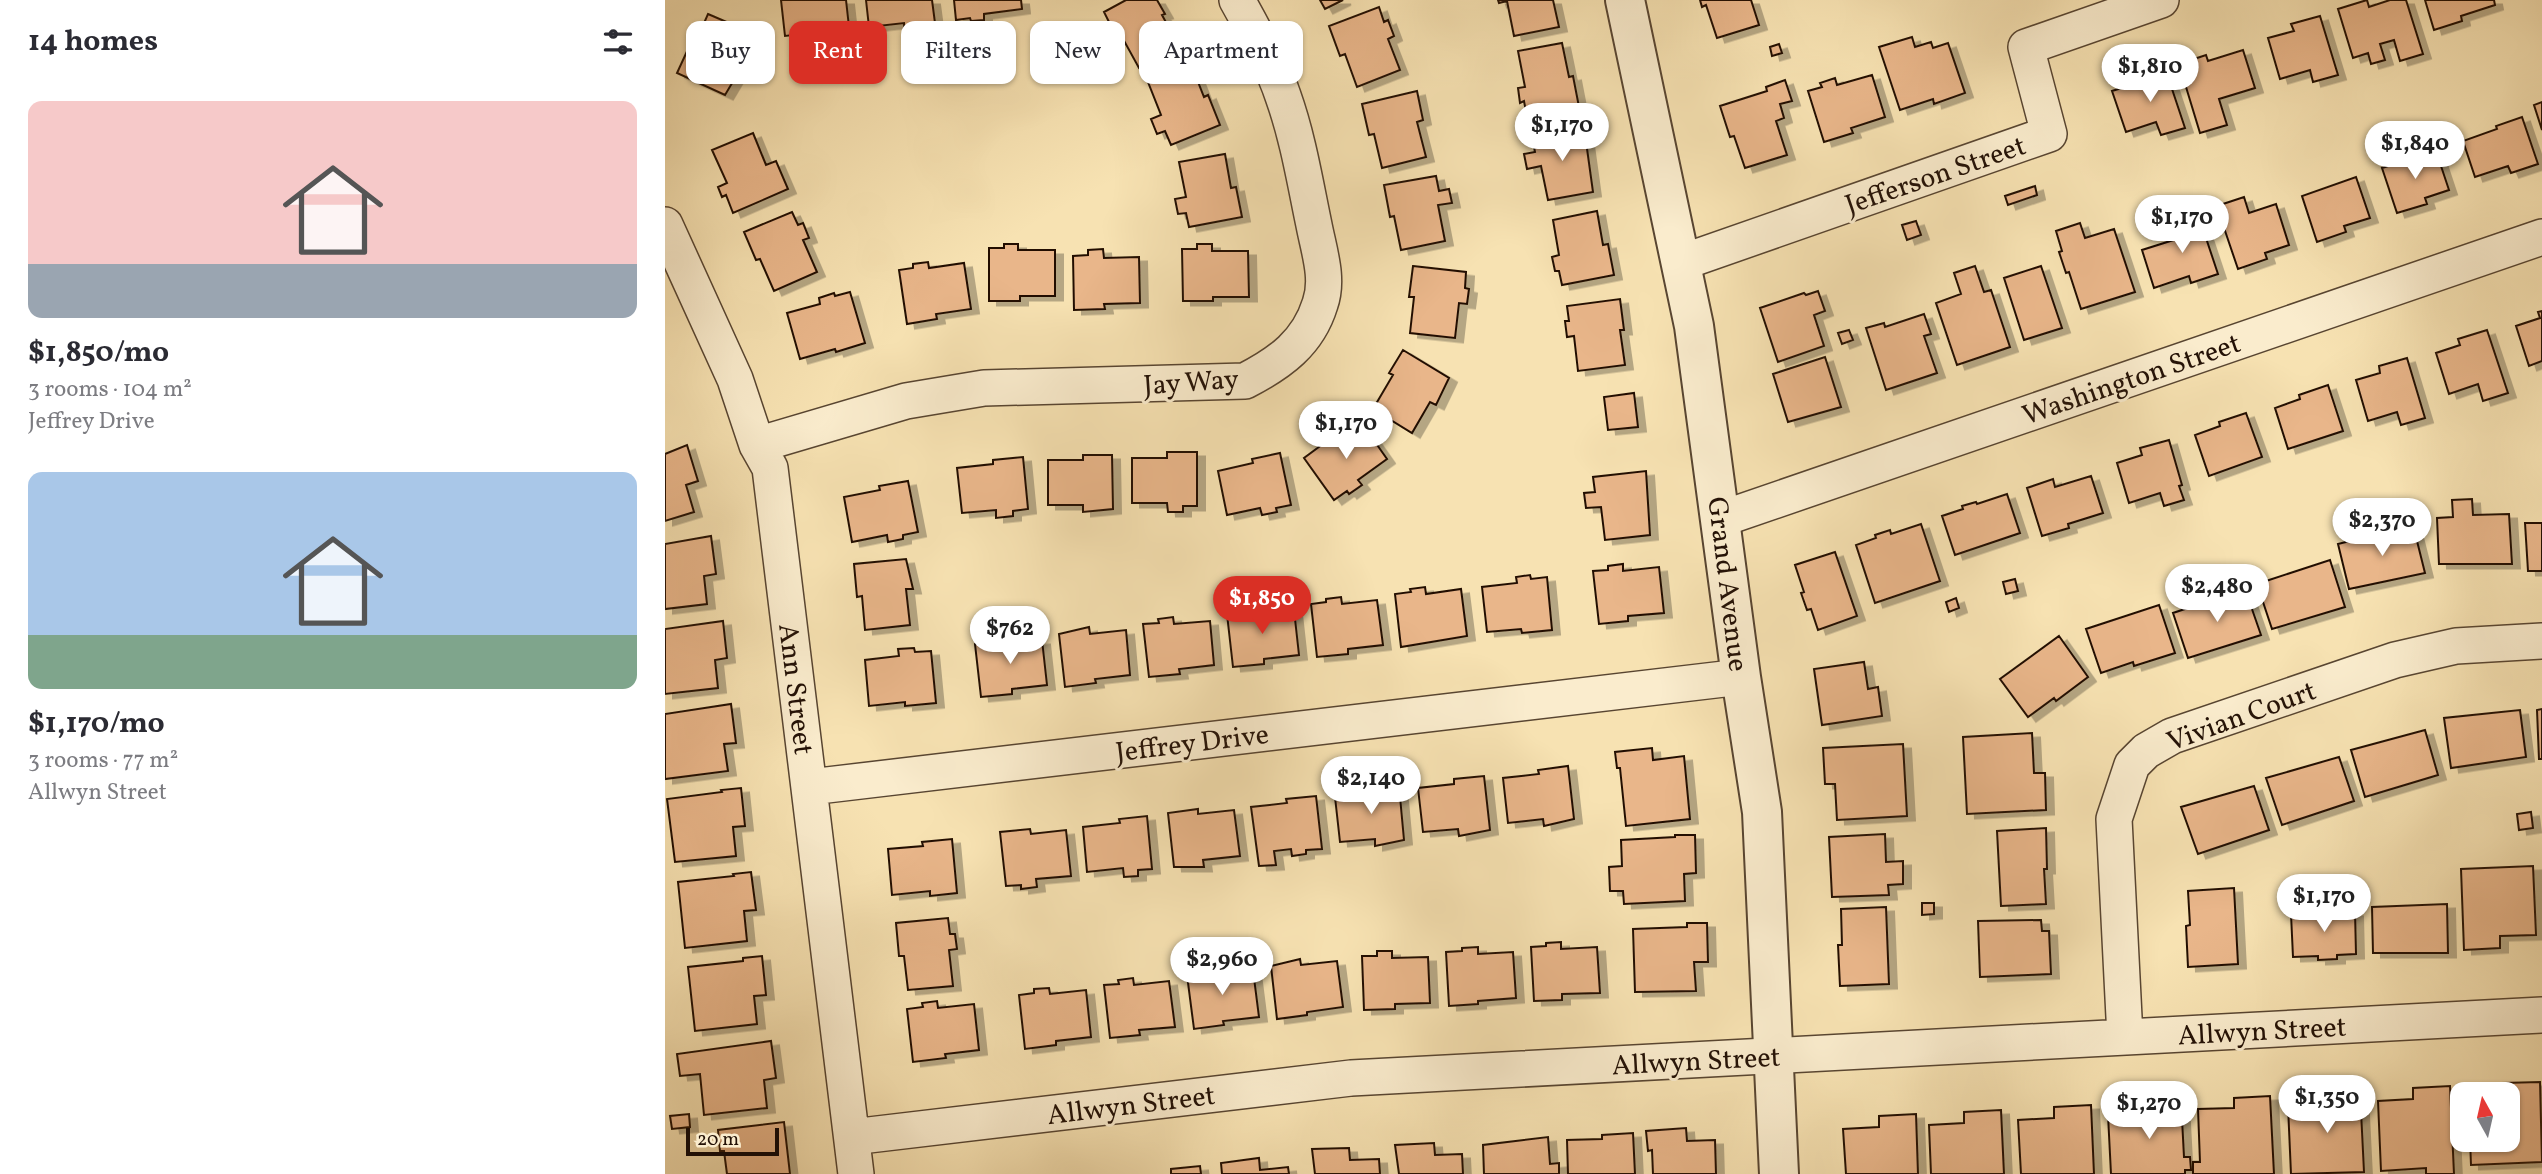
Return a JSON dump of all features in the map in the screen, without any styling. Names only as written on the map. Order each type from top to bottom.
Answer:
[{"type":"street","name":"Jay Way","points":[[757,445],[906,401],[984,388],[1245,381],[1275,366],[1306,336],[1321,303],[1324,274],[1299,149],[1283,94],[1237,0]]},
{"type":"street","name":"Grand Avenue","points":[[1625,0],[1694,326],[1762,812],[1779,1174]]},
{"type":"street","name":"Jefferson Street","points":[[1680,263],[2049,134],[2027,47],[2161,0]]},
{"type":"street","name":"Ann Street","points":[[665,225],[735,379],[757,445],[770,468],[856,1174]]},
{"type":"street","name":"Washington Street","points":[[1721,519],[2542,237]]},
{"type":"street","name":"Vivian Court","points":[[2125,1037],[2114,819],[2132,765],[2146,751],[2172,736],[2395,660],[2456,646],[2542,642]]},
{"type":"street","name":"Jeffrey Drive","points":[[810,788],[1741,677]]},
{"type":"street","name":"Allwyn Street","points":[[852,1137],[1351,1078],[2542,1015]]},
{"type":"building","points":[[781,0],[846,0],[848,21],[789,21],[789,36],[785,36]]},
{"type":"building","points":[[866,0],[932,0],[935,21],[901,21],[901,23],[887,25],[887,21],[868,21]]},
{"type":"building","points":[[954,0],[1021,0],[1022,9],[984,14],[984,20],[956,20]]},
{"type":"building","points":[[1126,0],[1157,0],[1165,14],[1162,15],[1165,21],[1139,21],[1139,68],[1125,42],[1125,21],[1108,21],[1104,12]]},
{"type":"building","points":[[1320,0],[1343,0],[1325,9]]},
{"type":"building","points":[[1498,0],[1553,0],[1559,27],[1514,36],[1507,1],[1499,3]]},
{"type":"building","points":[[1700,0],[1751,0],[1759,25],[1717,38],[1706,5],[1702,7]]},
{"type":"building","points":[[2367,0],[2369,7],[2390,0],[2406,0],[2423,54],[2400,61],[2394,40],[2380,44],[2385,60],[2371,64],[2368,53],[2353,58],[2338,9]]},
{"type":"building","points":[[2425,0],[2494,0],[2495,5],[2461,16],[2462,21],[2434,30]]},
{"type":"building","points":[[1379,7],[1384,22],[1388,20],[1394,36],[1388,39],[1400,70],[1357,87],[1345,54],[1340,56],[1329,26]]},
{"type":"building","points":[[708,14],[724,21],[705,21]]},
{"type":"building","points":[[2320,16],[2338,75],[2313,82],[2310,70],[2280,79],[2268,38],[2294,31],[2291,24]]},
{"type":"building","points":[[1912,37],[1915,47],[1931,42],[1933,48],[1948,43],[1965,93],[1934,104],[1933,99],[1900,110],[1879,47]]},
{"type":"building","points":[[1562,43],[1569,77],[1573,76],[1579,107],[1527,117],[1524,101],[1520,103],[1518,88],[1525,87],[1518,51]]},
{"type":"building","points":[[1779,44],[1782,53],[1772,56],[1770,47]]},
{"type":"building","points":[[2243,50],[2255,88],[2219,99],[2227,125],[2200,133],[2179,64],[2206,55],[2208,61]]},
{"type":"building","points":[[686,54],[686,77],[677,73]]},
{"type":"building","points":[[2165,68],[2185,128],[2161,135],[2156,122],[2126,132],[2112,91],[2138,83],[2137,78]]},
{"type":"building","points":[[1872,75],[1885,117],[1851,128],[1853,133],[1824,142],[1808,91],[1822,87],[1820,83],[1835,78],[1837,85]]},
{"type":"building","points":[[1785,80],[1792,101],[1780,104],[1784,118],[1776,121],[1787,155],[1745,168],[1734,136],[1730,137],[1720,106],[1767,91],[1766,87]]},
{"type":"building","points":[[701,84],[732,84],[725,95]]},
{"type":"building","points":[[1149,84],[1199,84],[1204,97],[1208,95],[1220,125],[1171,145],[1165,131],[1157,134],[1151,119],[1161,115]]},
{"type":"building","points":[[1417,91],[1423,120],[1417,122],[1426,157],[1382,168],[1374,134],[1369,135],[1362,104]]},
{"type":"building","points":[[2542,102],[2542,130],[2534,105]]},
{"type":"building","points":[[2522,117],[2538,164],[2511,173],[2508,166],[2475,177],[2463,141]]},
{"type":"building","points":[[1584,127],[1593,192],[1548,200],[1541,166],[1527,169],[1524,154],[1535,152],[1532,137]]},
{"type":"building","points":[[753,133],[766,165],[776,161],[788,189],[733,213],[726,195],[722,197],[718,187],[727,183],[712,150]]},
{"type":"building","points":[[2436,151],[2449,190],[2425,198],[2427,204],[2397,213],[2382,168]]},
{"type":"building","points":[[1225,154],[1231,188],[1236,187],[1242,217],[1189,227],[1186,213],[1178,214],[1175,199],[1186,197],[1179,162]]},
{"type":"building","points":[[1436,176],[1439,191],[1449,189],[1452,203],[1438,205],[1445,241],[1401,250],[1394,216],[1390,217],[1384,185]]},
{"type":"building","points":[[2356,177],[2370,218],[2344,226],[2346,232],[2317,242],[2302,196]]},
{"type":"building","points":[[2035,186],[2037,195],[2008,205],[2005,196]]},
{"type":"building","points":[[2244,197],[2249,213],[2276,204],[2289,245],[2265,253],[2267,259],[2238,269],[2222,222],[2225,221],[2220,205]]},
{"type":"building","points":[[1597,211],[1603,245],[1608,244],[1614,275],[1562,285],[1552,257],[1559,255],[1553,220]]},
{"type":"building","points":[[2197,211],[2218,274],[2191,283],[2189,276],[2154,288],[2142,250],[2183,237],[2177,218]]},
{"type":"building","points":[[792,212],[798,225],[803,223],[809,238],[803,240],[817,272],[774,291],[744,232]]},
{"type":"building","points":[[1916,221],[1921,235],[1907,240],[1902,225]]},
{"type":"building","points":[[2080,223],[2085,238],[2114,229],[2135,292],[2081,309],[2069,272],[2066,273],[2059,252],[2062,251],[2056,231]]},
{"type":"building","points":[[1004,244],[1018,244],[1018,250],[1055,250],[1055,296],[1020,296],[1020,301],[989,301],[989,248],[1004,248]]},
{"type":"building","points":[[1197,244],[1212,244],[1212,251],[1248,251],[1249,297],[1213,297],[1213,301],[1183,301],[1182,249],[1197,249]]},
{"type":"building","points":[[1103,249],[1104,258],[1139,257],[1140,303],[1104,304],[1105,309],[1074,310],[1073,256],[1088,255],[1088,250]]},
{"type":"building","points":[[928,262],[929,268],[964,263],[971,309],[936,314],[937,319],[907,324],[899,270]]},
{"type":"building","points":[[1413,266],[1466,272],[1465,288],[1469,289],[1467,304],[1459,303],[1455,338],[1410,333],[1414,297],[1409,297]]},
{"type":"building","points":[[1975,266],[1984,292],[1991,290],[2010,347],[1957,365],[1936,303],[1961,294],[1954,273]]},
{"type":"building","points":[[2041,266],[2062,328],[2024,340],[2004,278]]},
{"type":"building","points":[[1818,291],[1825,311],[1814,315],[1824,346],[1778,362],[1760,308]]},
{"type":"building","points":[[850,292],[865,343],[800,359],[787,313],[820,304],[819,298],[834,293],[835,296]]},
{"type":"building","points":[[1620,299],[1624,330],[1620,330],[1625,365],[1578,371],[1574,336],[1567,337],[1567,306]]},
{"type":"building","points":[[2542,311],[2542,361],[2529,366],[2516,326],[2540,318],[2538,312]]},
{"type":"building","points":[[1924,314],[1931,334],[1924,336],[1937,373],[1886,390],[1866,328],[1884,323],[1885,327]]},
{"type":"building","points":[[1849,330],[1853,340],[1842,344],[1838,333]]},
{"type":"building","points":[[2487,330],[2508,393],[2483,401],[2478,384],[2449,394],[2436,353],[2460,345],[2458,339]]},
{"type":"building","points":[[1403,350],[1449,378],[1436,405],[1430,402],[1412,433],[1373,409],[1393,375],[1389,373]]},
{"type":"building","points":[[1825,357],[1841,407],[1788,422],[1773,374]]},
{"type":"building","points":[[2407,358],[2425,418],[2401,425],[2397,412],[2368,421],[2356,380],[2380,373],[2379,366]]},
{"type":"building","points":[[2328,385],[2343,431],[2288,449],[2275,408],[2300,399],[2299,395]]},
{"type":"building","points":[[1634,393],[1638,427],[1608,430],[1604,397]]},
{"type":"building","points":[[2246,413],[2262,457],[2209,476],[2195,435],[2220,426],[2219,422]]},
{"type":"building","points":[[1361,422],[1387,459],[1358,480],[1362,485],[1334,500],[1304,458],[1327,441],[1329,445]]},
{"type":"building","points":[[2169,440],[2184,500],[2164,506],[2160,493],[2129,503],[2117,463],[2142,455],[2140,448]]},
{"type":"building","points":[[687,445],[698,481],[686,485],[694,512],[665,521],[665,454]]},
{"type":"building","points":[[1167,452],[1197,452],[1197,506],[1183,506],[1183,512],[1168,512],[1167,503],[1132,503],[1132,458],[1167,458]]},
{"type":"building","points":[[1280,453],[1291,505],[1262,515],[1260,508],[1227,515],[1218,471]]},
{"type":"building","points":[[1083,455],[1112,455],[1113,509],[1083,512],[1083,505],[1048,505],[1048,460],[1083,460]]},
{"type":"building","points":[[1023,457],[1028,509],[1013,511],[1013,516],[996,518],[996,510],[962,513],[957,468]]},
{"type":"building","points":[[1646,471],[1650,535],[1605,540],[1601,507],[1586,508],[1584,493],[1595,492],[1593,477]]},
{"type":"building","points":[[2091,476],[2103,513],[2042,536],[2027,488],[2053,479],[2055,487]]},
{"type":"building","points":[[908,481],[918,532],[888,542],[887,535],[852,542],[844,497],[880,490],[879,486]]},
{"type":"building","points":[[2007,494],[2020,533],[1955,555],[1942,516],[1963,509],[1962,506]]},
{"type":"building","points":[[2472,499],[2473,515],[2509,514],[2512,564],[2439,564],[2437,518],[2453,517],[2452,500]]},
{"type":"building","points":[[2525,523],[2542,523],[2542,571],[2528,571]]},
{"type":"building","points":[[1921,524],[1940,581],[1875,603],[1856,545],[1890,530],[1891,534]]},
{"type":"building","points":[[2413,525],[2425,573],[2349,589],[2338,544]]},
{"type":"building","points":[[711,536],[716,574],[704,576],[707,604],[665,609],[665,544]]},
{"type":"building","points":[[1835,552],[1857,616],[1818,630],[1811,609],[1807,610],[1795,565]]},
{"type":"building","points":[[906,559],[913,589],[906,589],[910,625],[865,630],[862,596],[857,597],[854,564]]},
{"type":"building","points":[[2330,560],[2345,607],[2272,629],[2257,584]]},
{"type":"building","points":[[1623,564],[1623,571],[1659,567],[1664,613],[1628,616],[1628,621],[1599,624],[1593,571],[1608,570],[1608,566]]},
{"type":"building","points":[[1530,575],[1531,579],[1547,577],[1552,630],[1487,632],[1482,587],[1517,583],[1516,577]]},
{"type":"building","points":[[2015,579],[2018,591],[2006,594],[2003,582]]},
{"type":"building","points":[[1425,587],[1426,594],[1461,589],[1467,636],[1401,647],[1395,594]]},
{"type":"building","points":[[2245,589],[2261,635],[2188,658],[2173,613]]},
{"type":"building","points":[[1341,597],[1342,604],[1377,600],[1383,645],[1348,649],[1348,654],[1317,657],[1311,604]]},
{"type":"building","points":[[1956,598],[1959,608],[1949,612],[1946,602]]},
{"type":"building","points":[[2159,605],[2175,653],[2134,666],[2133,662],[2101,673],[2086,629]]},
{"type":"building","points":[[1257,607],[1258,614],[1294,610],[1299,655],[1264,659],[1264,664],[1233,667],[1227,614]]},
{"type":"building","points":[[1173,617],[1174,624],[1210,621],[1214,665],[1179,669],[1180,674],[1149,677],[1143,624],[1159,623],[1158,619]]},
{"type":"building","points":[[723,621],[727,658],[715,660],[718,688],[665,694],[665,629]]},
{"type":"building","points":[[1089,627],[1090,634],[1126,630],[1130,675],[1095,679],[1096,683],[1065,687],[1059,634]]},
{"type":"building","points":[[1005,635],[1006,644],[1042,640],[1047,685],[1012,689],[1012,694],[981,697],[975,644],[991,642],[990,637]]},
{"type":"building","points":[[2059,636],[2088,677],[2056,701],[2054,698],[2028,717],[2000,679]]},
{"type":"building","points":[[914,648],[915,652],[931,651],[936,703],[905,706],[905,702],[869,706],[865,660],[899,656],[898,649]]},
{"type":"building","points":[[1864,662],[1868,689],[1878,687],[1882,716],[1822,725],[1814,669]]},
{"type":"building","points":[[731,704],[736,743],[724,744],[728,771],[665,779],[665,714]]},
{"type":"building","points":[[2542,709],[2542,759],[2539,759],[2537,710]]},
{"type":"building","points":[[2520,710],[2526,757],[2451,768],[2444,718]]},
{"type":"building","points":[[2425,730],[2438,775],[2365,797],[2351,750]]},
{"type":"building","points":[[2032,733],[2034,773],[2045,773],[2046,810],[1967,814],[1963,737]]},
{"type":"building","points":[[1903,744],[1907,816],[1837,820],[1835,784],[1825,784],[1823,748]]},
{"type":"building","points":[[1652,748],[1653,760],[1684,756],[1690,819],[1626,826],[1620,768],[1617,768],[1615,752]]},
{"type":"building","points":[[2339,757],[2354,801],[2282,825],[2266,778]]},
{"type":"building","points":[[1568,766],[1574,819],[1544,826],[1543,819],[1508,823],[1503,778],[1539,774],[1538,770]]},
{"type":"building","points":[[1484,776],[1490,830],[1459,836],[1458,829],[1423,832],[1418,788],[1454,784],[1454,779]]},
{"type":"building","points":[[1399,786],[1404,840],[1375,846],[1375,839],[1340,842],[1335,797],[1369,793],[1369,789]]},
{"type":"building","points":[[2254,786],[2269,830],[2198,854],[2181,807]]},
{"type":"building","points":[[741,788],[745,826],[733,827],[736,856],[675,862],[667,799]]},
{"type":"building","points":[[1316,796],[1322,849],[1306,850],[1306,854],[1292,856],[1291,849],[1274,851],[1276,865],[1259,866],[1251,807]]},
{"type":"building","points":[[1198,809],[1198,814],[1234,810],[1240,856],[1203,860],[1204,867],[1174,867],[1168,813]]},
{"type":"building","points":[[2531,812],[2533,828],[2519,830],[2517,814]]},
{"type":"building","points":[[1147,816],[1152,869],[1138,870],[1138,876],[1124,877],[1123,868],[1087,872],[1083,827],[1120,823],[1119,819]]},
{"type":"building","points":[[2046,828],[2046,904],[2001,906],[1997,831]]},
{"type":"building","points":[[1030,829],[1031,834],[1066,830],[1071,876],[1036,879],[1037,887],[1021,889],[1021,885],[1006,886],[1000,832]]},
{"type":"building","points":[[1885,834],[1886,862],[1903,861],[1903,884],[1888,885],[1889,895],[1832,897],[1829,837]]},
{"type":"building","points":[[1695,835],[1696,873],[1684,874],[1685,901],[1624,904],[1623,891],[1610,891],[1609,867],[1622,866],[1621,840]]},
{"type":"building","points":[[952,839],[957,893],[930,896],[930,891],[892,895],[888,849],[923,846],[922,842]]},
{"type":"building","points":[[2533,866],[2536,935],[2500,936],[2500,948],[2464,950],[2461,869]]},
{"type":"building","points":[[751,872],[756,910],[744,911],[747,941],[685,948],[678,882]]},
{"type":"building","points":[[2234,888],[2238,964],[2188,967],[2188,891]]},
{"type":"building","points":[[1922,903],[1934,903],[1934,914],[1922,915]]},
{"type":"building","points":[[2447,904],[2448,953],[2373,953],[2372,907]]},
{"type":"building","points":[[1886,907],[1889,984],[1840,986],[1838,945],[1842,945],[1841,909]]},
{"type":"building","points":[[2342,908],[2342,912],[2355,912],[2356,954],[2318,960],[2318,956],[2293,957],[2291,914],[2327,913],[2326,909]]},
{"type":"building","points":[[948,918],[950,934],[955,934],[957,949],[949,950],[953,986],[908,990],[904,956],[899,956],[896,923]]},
{"type":"building","points":[[2041,920],[2042,931],[2049,931],[2051,974],[1980,977],[1978,921]]},
{"type":"building","points":[[1687,923],[1707,923],[1708,962],[1694,962],[1696,991],[1635,992],[1633,929],[1687,927]]},
{"type":"building","points":[[1561,942],[1561,949],[1597,947],[1600,993],[1562,994],[1562,1000],[1534,1001],[1531,947]]},
{"type":"building","points":[[1478,947],[1478,954],[1513,952],[1516,998],[1449,1006],[1446,952]]},
{"type":"building","points":[[1377,951],[1392,951],[1392,958],[1428,957],[1430,1003],[1395,1004],[1395,1009],[1364,1010],[1362,956],[1377,956]]},
{"type":"building","points":[[762,956],[766,995],[754,996],[757,1024],[695,1031],[688,967],[743,961],[743,958]]},
{"type":"building","points":[[1300,959],[1301,965],[1337,961],[1343,1007],[1277,1019],[1271,966]]},
{"type":"building","points":[[1217,968],[1218,974],[1253,970],[1259,1017],[1223,1021],[1224,1025],[1194,1029],[1187,975]]},
{"type":"building","points":[[1133,978],[1134,985],[1169,981],[1175,1027],[1139,1030],[1140,1035],[1110,1038],[1104,985],[1119,984],[1118,980]]},
{"type":"building","points":[[1049,988],[1050,994],[1086,990],[1091,1037],[1056,1041],[1056,1045],[1025,1049],[1019,995],[1034,993],[1034,989]]},
{"type":"building","points":[[937,1001],[938,1008],[974,1004],[979,1050],[945,1054],[946,1058],[913,1062],[907,1009],[923,1007],[922,1003]]},
{"type":"building","points":[[771,1041],[776,1078],[764,1080],[767,1108],[704,1115],[700,1074],[680,1076],[677,1054]]},
{"type":"building","points":[[2540,1082],[2542,1162],[2471,1165],[2470,1152],[2520,1152],[2520,1083]]},
{"type":"building","points":[[2450,1086],[2450,1152],[2453,1152],[2454,1174],[2426,1174],[2426,1168],[2381,1171],[2378,1101],[2413,1099],[2413,1088]]},
{"type":"building","points":[[2360,1091],[2364,1172],[2291,1174],[2288,1106],[2323,1104],[2323,1093]]},
{"type":"building","points":[[2270,1096],[2274,1174],[2193,1174],[2193,1162],[2200,1162],[2198,1109],[2234,1108],[2234,1098]]},
{"type":"building","points":[[2181,1100],[2184,1157],[2190,1157],[2191,1170],[2185,1170],[2185,1174],[2111,1174],[2108,1115],[2144,1113],[2143,1102]]},
{"type":"building","points":[[2091,1105],[2094,1174],[2021,1174],[2018,1120],[2054,1118],[2054,1107]]},
{"type":"building","points":[[2001,1110],[2004,1174],[1931,1174],[1929,1125],[1964,1123],[1964,1112]]},
{"type":"building","points":[[689,1114],[690,1127],[672,1129],[670,1116]]},
{"type":"building","points":[[1916,1114],[1918,1174],[1846,1174],[1843,1129],[1879,1127],[1879,1116]]},
{"type":"building","points":[[784,1122],[790,1174],[727,1174],[724,1151],[720,1151],[718,1130]]},
{"type":"building","points":[[1686,1128],[1687,1141],[1715,1140],[1716,1174],[1653,1174],[1652,1150],[1648,1151],[1646,1131]]},
{"type":"building","points":[[1633,1133],[1635,1174],[1568,1174],[1567,1140],[1602,1139],[1602,1135]]},
{"type":"building","points":[[1548,1137],[1550,1164],[1559,1163],[1559,1174],[1484,1174],[1483,1145]]},
{"type":"building","points":[[1434,1143],[1435,1155],[1462,1154],[1463,1174],[1399,1174],[1395,1145]]},
{"type":"building","points":[[1349,1148],[1350,1160],[1379,1159],[1380,1174],[1315,1174],[1312,1149]]},
{"type":"building","points":[[1259,1158],[1260,1170],[1288,1167],[1289,1174],[1222,1174],[1221,1163]]},
{"type":"building","points":[[1200,1166],[1201,1174],[1171,1174],[1171,1169]]}]
